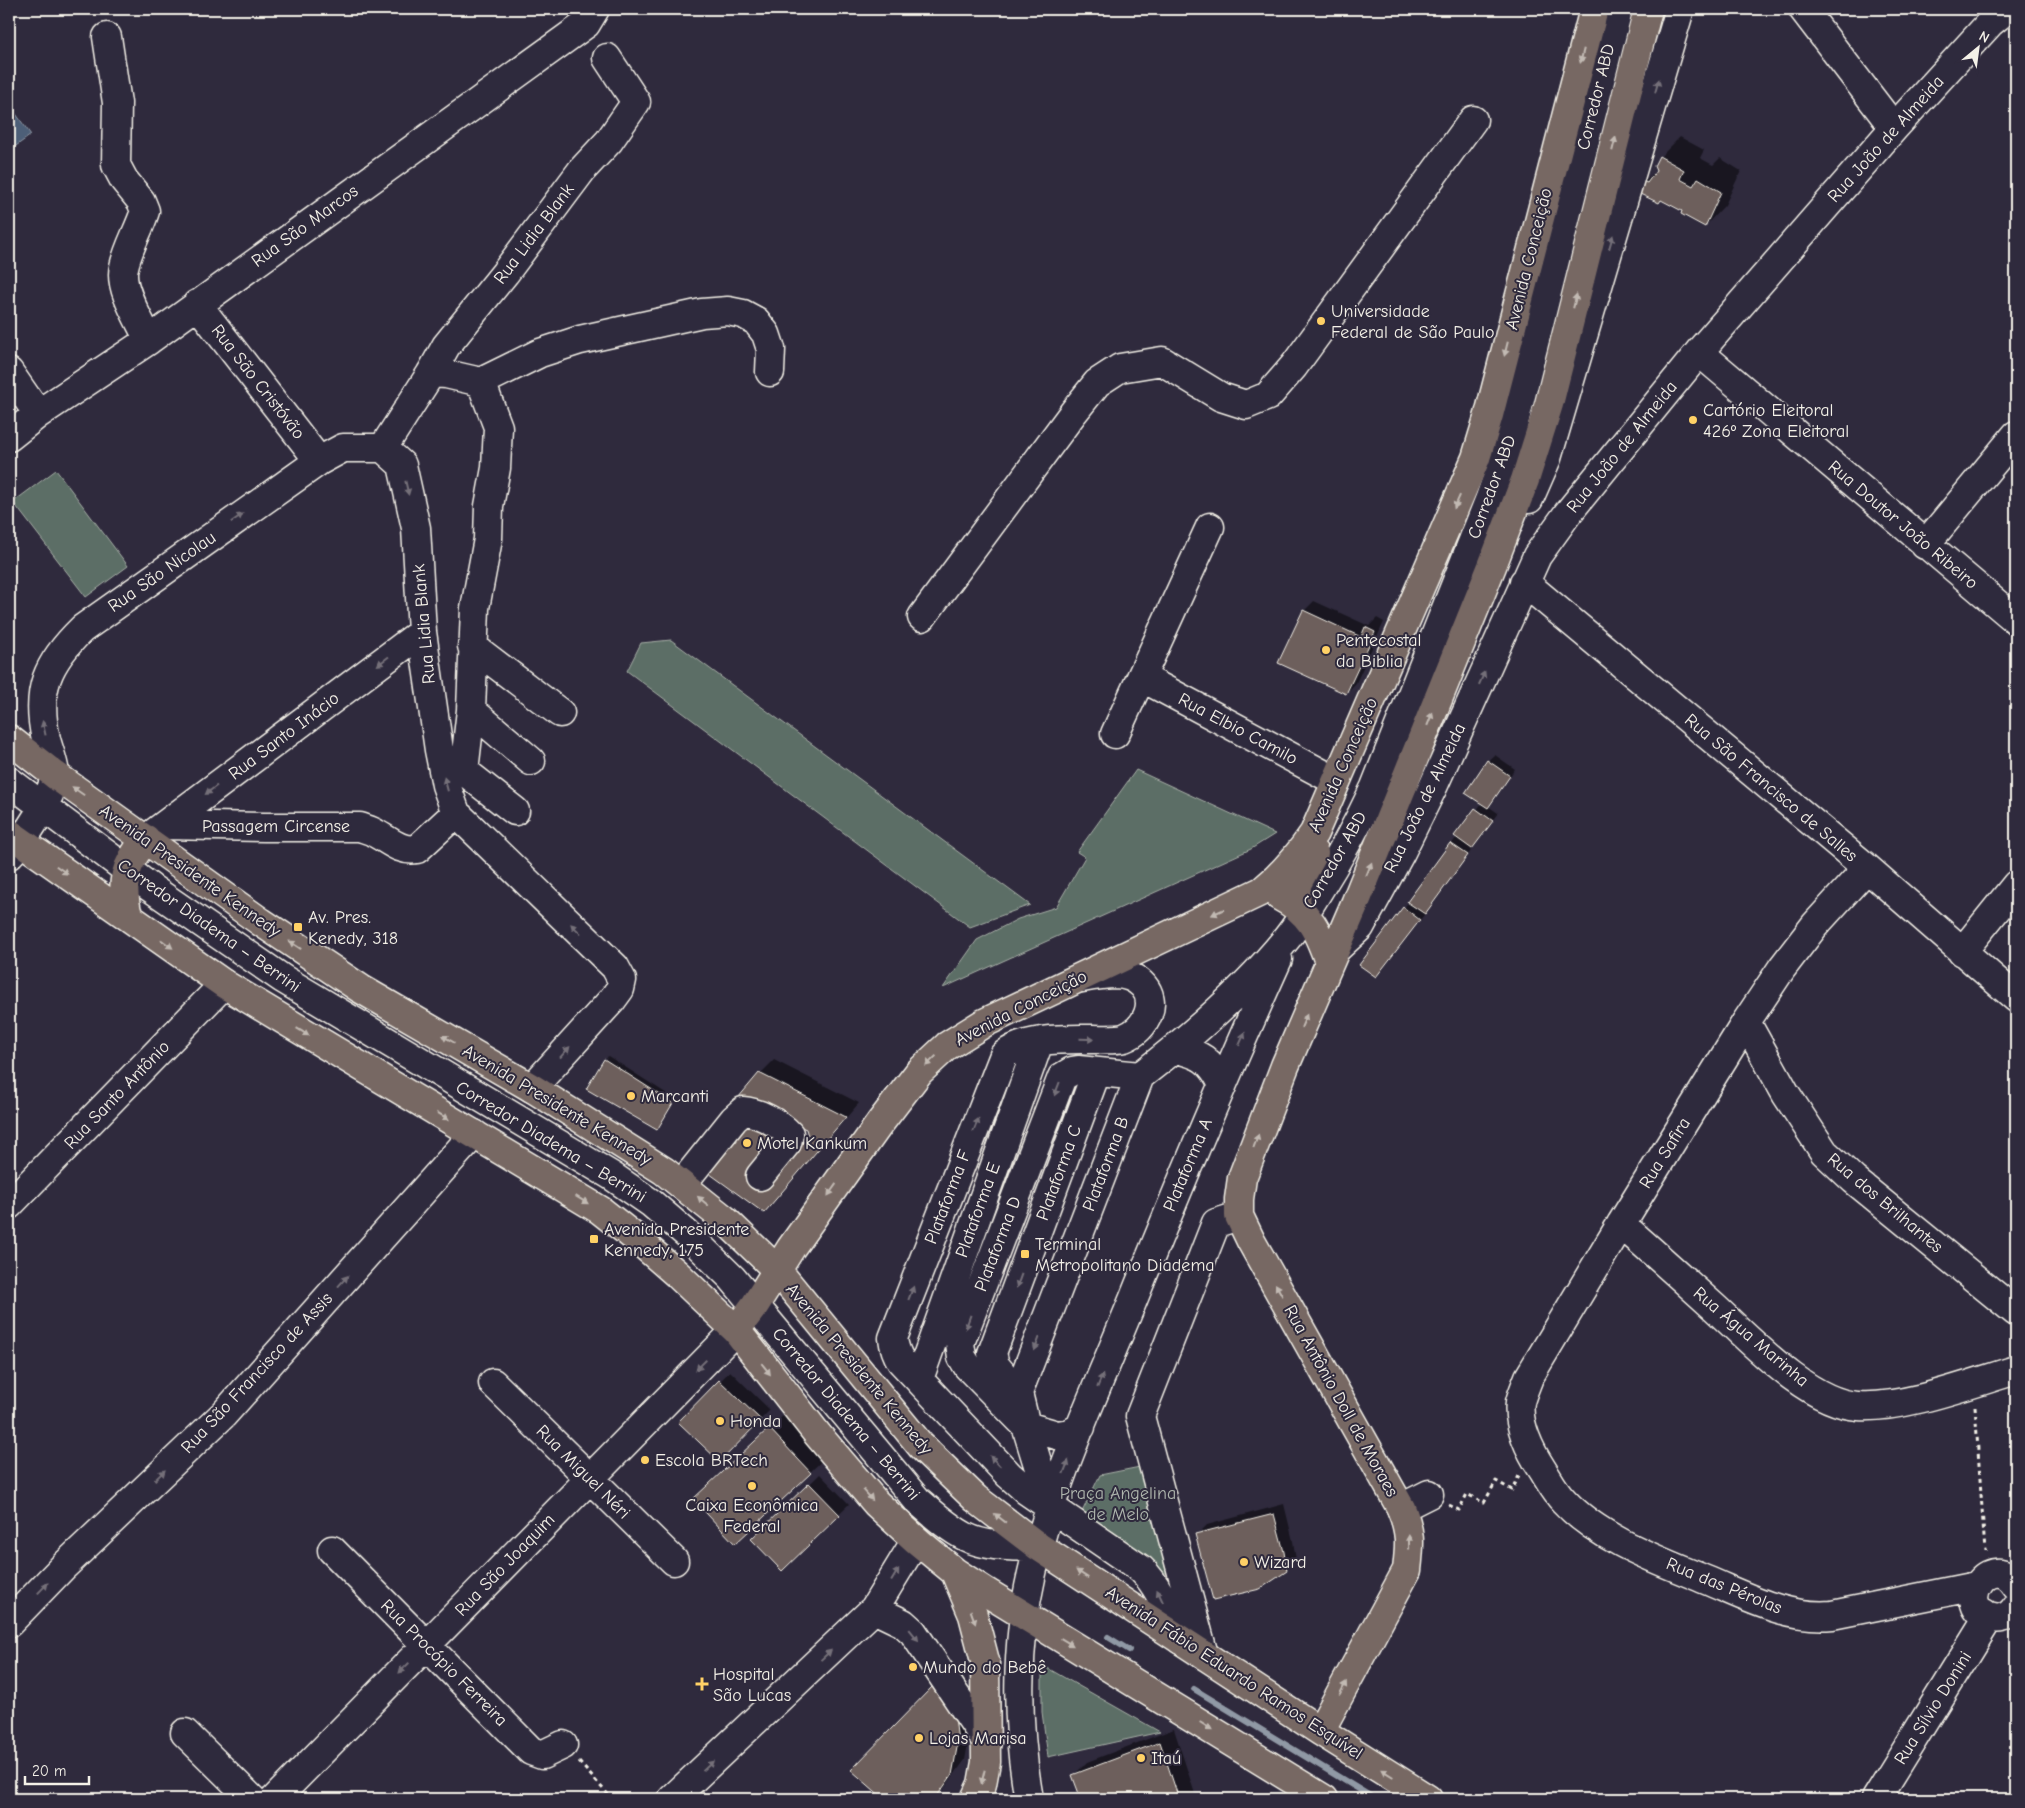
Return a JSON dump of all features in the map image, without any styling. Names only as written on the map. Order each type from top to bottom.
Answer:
[{"type":"main road","name":"Avenida Conceição","points":[[736,1330],[880,1123],[919,1072],[947,1046],[984,1023],[1262,891],[1281,875],[1302,851],[1314,833],[1476,458],[1489,415],[1594,9]]},
{"type":"main road","points":[[1332,956],[1492,566],[1525,480],[1549,404],[1648,9]]},
{"type":"main road","name":"Avenida Presidente Kennedy","points":[[9,739],[55,775],[156,832],[261,922],[361,989],[532,1088],[632,1150],[682,1184],[723,1218],[777,1270],[921,1446],[976,1499],[1039,1547]]},
{"type":"main road","points":[[1300,909],[1297,884],[1338,814],[1340,795],[1336,781]]},
{"type":"main road","points":[[128,916],[124,889],[126,868],[135,852],[156,832]]},
{"type":"main road","points":[[13,843],[128,916],[224,984],[600,1210],[677,1274],[736,1330],[854,1479],[876,1503],[916,1540],[955,1572],[1025,1617],[1324,1799]]},
{"type":"main road","points":[[1262,891],[1276,895],[1300,909],[1315,926],[1332,956]]},
{"type":"main road","name":"Rua Antônio Doll de Moraes","points":[[1320,1731],[1407,1570],[1411,1542],[1408,1524],[1401,1508],[1251,1241],[1239,1216],[1239,1200],[1242,1178],[1285,1066],[1332,956]]},
{"type":"main road","name":"Avenida Fábio Eduardo Ramos Esquível","points":[[1039,1547],[1320,1731],[1428,1799]]},
{"type":"main road","points":[[955,1572],[973,1615],[985,1661],[986,1762],[982,1784],[975,1799]]},
{"type":"street","name":"Rua São Marcos","points":[[9,437],[38,414],[149,340],[586,24],[595,9]]},
{"type":"street","name":"Corredor ABD","points":[[1288,937],[1300,909],[1358,824],[1375,787],[1508,447],[1618,9]]},
{"type":"street","points":[[1492,566],[1520,517],[1547,458],[1680,9]]},
{"type":"street","points":[[1803,9],[1894,128]]},
{"type":"street","name":"Rua João de Almeida","points":[[1332,956],[1360,927],[1401,852],[1433,787],[1537,556],[1568,513],[1699,352],[1894,128],[1990,23],[2007,9]]},
{"type":"street","points":[[107,36],[117,103],[116,166],[124,180],[141,201],[145,211],[124,266],[122,277],[126,291],[149,340]]},
{"type":"street","name":"Rua Lidia Blank","points":[[532,1088],[612,1000],[620,989],[622,980],[615,967],[456,813],[446,785],[439,750],[422,632],[416,528],[402,465],[382,448],[432,373],[446,346],[505,274],[576,178],[610,141],[636,102],[607,58]]},
{"type":"street","points":[[922,617],[1073,413],[1097,383],[1120,368],[1162,361],[1221,397],[1246,405],[1268,396],[1294,366],[1473,120]]},
{"type":"street","name":"Rua São Cristóvão","points":[[197,304],[318,461]]},
{"type":"street","points":[[432,373],[446,374],[481,382],[540,353],[580,340],[702,313],[728,311],[743,314],[756,321],[766,334],[771,349],[770,372]]},
{"type":"street","name":"Rua Doutor João Ribeiro","points":[[1699,352],[2016,620]]},
{"type":"street","points":[[9,372],[38,414]]},
{"type":"street","points":[[481,382],[498,427],[496,468],[489,506],[488,539],[474,608],[471,710],[464,771],[515,811]]},
{"type":"street","points":[[1925,545],[2016,435]]},
{"type":"street","name":"Rua São Nicolau","points":[[55,775],[42,721],[42,698],[48,674],[61,649],[82,629],[318,461],[343,448],[382,448]]},
{"type":"street","points":[[1115,734],[1210,527]]},
{"type":"street","name":"Rua São Francisco de Salles","points":[[1524,582],[1867,868],[2016,998]]},
{"type":"street","name":"Rua Santo Inácio","points":[[156,832],[422,632]]},
{"type":"street","points":[[472,646],[560,713]]},
{"type":"street","name":"Rua Elbio Camilo","points":[[1141,677],[1336,781]]},
{"type":"street","points":[[471,710],[531,761]]},
{"type":"street","points":[[13,843],[43,806],[55,775]]},
{"type":"street","name":"Corredor Diadema – Berrini","points":[[9,781],[151,888],[319,1002],[612,1176],[651,1203],[732,1278],[917,1500],[940,1520],[967,1538],[990,1544],[1039,1547]]},
{"type":"street","name":"Passagem Circense","points":[[156,832],[265,827],[360,827],[373,831],[399,848],[410,850],[416,849],[456,813]]},
{"type":"street","name":"Rua Safira","points":[[1537,1461],[1519,1415],[1520,1401],[1529,1377],[1746,1022],[1782,968],[1815,925],[1867,868]]},
{"type":"street","points":[[1962,952],[2016,885]]},
{"type":"street","points":[[1096,1073],[1140,1076],[1176,1048],[1257,972],[1288,937]]},
{"type":"street","name":"Plataforma A","points":[[1051,1507],[1081,1427],[1222,1083],[1288,937]]},
{"type":"street","points":[[1039,1042],[1064,1039],[1124,1038],[1134,1033],[1147,1017],[1151,1005],[1149,993],[1142,984],[1130,977],[1117,974],[1079,978]]},
{"type":"street","name":"Rua Santo Antônio","points":[[9,1205],[224,984]]},
{"type":"street","name":"Rua dos Brilhantes","points":[[1746,1022],[1786,1094],[1824,1152],[1854,1180],[2016,1312]]},
{"type":"street","name":"Plataforma F","points":[[918,1379],[896,1354],[893,1338],[1004,1055],[1011,1050],[1039,1042]]},
{"type":"street","name":"Plataforma E","points":[[918,1379],[1039,1042]]},
{"type":"street","points":[[1176,1048],[1191,1052],[1206,1060],[1215,1069],[1222,1083]]},
{"type":"street","name":"Plataforma D","points":[[1026,1426],[968,1367],[962,1357],[960,1343],[1062,1077],[1078,1070],[1096,1073]]},
{"type":"street","name":"Plataforma C","points":[[1018,1393],[995,1365],[992,1353],[1096,1073]]},
{"type":"street","name":"Plataforma B","points":[[1018,1393],[1140,1076]]},
{"type":"street","points":[[682,1184],[734,1119],[743,1111],[752,1112],[783,1128],[789,1134],[787,1143],[760,1176]]},
{"type":"street","name":"Rua São Francisco de Assis","points":[[9,1623],[63,1567],[224,1414],[474,1134]]},
{"type":"street","points":[[1204,1655],[1140,1416],[1216,1222],[1239,1216]]},
{"type":"street","name":"Rua Água Marinha","points":[[1621,1224],[1778,1366],[1808,1388],[1835,1402],[1857,1406],[1880,1406],[1918,1398],[2016,1370]]},
{"type":"street","name":"Rua São Joaquim","points":[[275,1799],[736,1330]]},
{"type":"street","points":[[918,1379],[1009,1476],[1027,1491],[1150,1578],[1157,1588],[1181,1640]]},
{"type":"street","name":"Rua Miguel Néri","points":[[493,1383],[674,1561]]},
{"type":"street","points":[[1018,1393],[1051,1507],[1031,1578],[1020,1660],[1020,1706],[1024,1771],[1028,1799]]},
{"type":"street","points":[[1026,1426],[1057,1435],[1070,1433],[1081,1427]]},
{"type":"street","name":"Rua das Pérolas","points":[[1537,1461],[1562,1499],[1579,1516],[1601,1532],[1669,1565],[1770,1607],[1794,1614],[1832,1615],[1981,1581],[2001,1573],[2008,1576],[2016,1585]]},
{"type":"street","points":[[1401,1508],[1429,1494]]},
{"type":"street","points":[[672,1799],[874,1609],[916,1540]]},
{"type":"street","name":"Rua Procópio Ferreira","points":[[332,1550],[531,1750],[542,1755],[563,1745]]},
{"type":"street","points":[[1981,1581],[1974,1598],[1979,1610],[1984,1614],[1998,1618],[2004,1617],[2016,1608]]},
{"type":"street","points":[[874,1609],[903,1623],[913,1632],[987,1742]]},
{"type":"street","name":"Rua Sílvio Donini","points":[[1876,1799],[1984,1626],[1984,1614]]},
{"type":"street","points":[[185,1733],[252,1799]]},
{"type":"path","points":[[1973,1383],[1981,1581]]},
{"type":"path","points":[[1429,1494],[1458,1510],[1467,1494],[1484,1503],[1496,1481],[1512,1490],[1520,1475],[1537,1461]]},
{"type":"path","points":[[563,1745],[612,1799]]},
{"type":"green space","points":[[56,470],[128,566],[86,597],[13,502]]},
{"type":"green space","points":[[671,640],[1030,905],[970,927],[627,671],[641,643]]},
{"type":"green space","points":[[1136,770],[1275,834],[1251,849],[943,988],[977,940],[1018,919],[1056,907],[1085,857],[1077,852]]},
{"type":"green space","name":"Praça Angelina de Melo","points":[[1140,1467],[1167,1574],[1081,1514],[1100,1475]]},
{"type":"green space","points":[[1042,1665],[1160,1732],[1048,1757],[1042,1712]]},
{"type":"water","points":[[9,104],[31,135],[9,151]]},
{"type":"building","points":[[1659,156],[1684,170],[1680,179],[1693,186],[1698,178],[1721,192],[1705,227],[1681,214],[1682,211],[1661,200],[1659,203],[1640,194],[1643,181],[1647,183],[1656,171],[1654,166]]},
{"type":"building","name":"Pentecostal da Biblia","points":[[1303,610],[1361,637],[1365,627],[1375,632],[1346,694],[1278,663]]},
{"type":"building","points":[[1487,760],[1510,776],[1488,808],[1465,793]]},
{"type":"building","points":[[1475,808],[1493,821],[1472,849],[1454,836]]},
{"type":"building","points":[[1450,843],[1468,855],[1425,914],[1407,902]]},
{"type":"building","points":[[1403,907],[1420,920],[1376,977],[1359,965]]},
{"type":"building","name":"Marcanti","points":[[604,1059],[673,1103],[657,1130],[586,1089]]},
{"type":"building","name":"Motel Kankum","points":[[759,1073],[846,1117],[764,1213],[706,1171],[725,1145],[737,1141],[734,1128],[750,1116],[759,1129],[768,1137],[747,1174],[773,1182],[808,1136],[806,1129],[738,1098]]},
{"type":"building","name":"Honda","points":[[719,1380],[761,1420],[720,1462],[678,1422]]},
{"type":"building","name":"Caixa Econômica Federal","points":[[769,1428],[811,1473],[735,1544],[693,1499]]},
{"type":"building","points":[[809,1483],[840,1515],[782,1571],[751,1539]]},
{"type":"building","name":"Wizard","points":[[1274,1514],[1287,1571],[1260,1589],[1213,1600],[1195,1534]]},
{"type":"building","name":"Lojas Marisa","points":[[934,1685],[955,1717],[958,1742],[952,1775],[935,1799],[884,1799],[851,1770]]},
{"type":"building","name":"Itaú","points":[[1160,1742],[1179,1799],[1081,1799],[1072,1775]]},
{"type":"waterway","points":[[1108,1637],[1129,1650]]},
{"type":"waterway","points":[[1194,1689],[1375,1799]]},
{"type":"place","name":"Universidade Federal de São Paulo","points":[[1321,321]]},
{"type":"place","name":"Cartório Eleitoral 426º Zona Eleitoral","points":[[1693,420]]},
{"type":"place","name":"Pentecostal da Biblia","points":[[1326,650]]},
{"type":"place","name":"Av. Pres. Kenedy, 318","points":[[298,927]]},
{"type":"place","name":"Marcanti","points":[[631,1096]]},
{"type":"place","name":"Motel Kankum","points":[[747,1143]]},
{"type":"place","name":"Avenida Presidente Kennedy, 175","points":[[594,1239]]},
{"type":"place","name":"Terminal Metropolitano Diadema","points":[[1025,1254]]},
{"type":"place","name":"Honda","points":[[720,1421]]},
{"type":"place","name":"Escola BRTech","points":[[645,1460]]},
{"type":"place","name":"Caixa Econômica Federal","points":[[752,1486]]},
{"type":"place","name":"Wizard","points":[[1244,1562]]},
{"type":"place","name":"Mundo do Bebê","points":[[913,1667]]},
{"type":"place","name":"Hospital São Lucas","points":[[702,1684]]},
{"type":"place","name":"Lojas Marisa","points":[[919,1738]]},
{"type":"place","name":"Itaú","points":[[1141,1758]]}]
